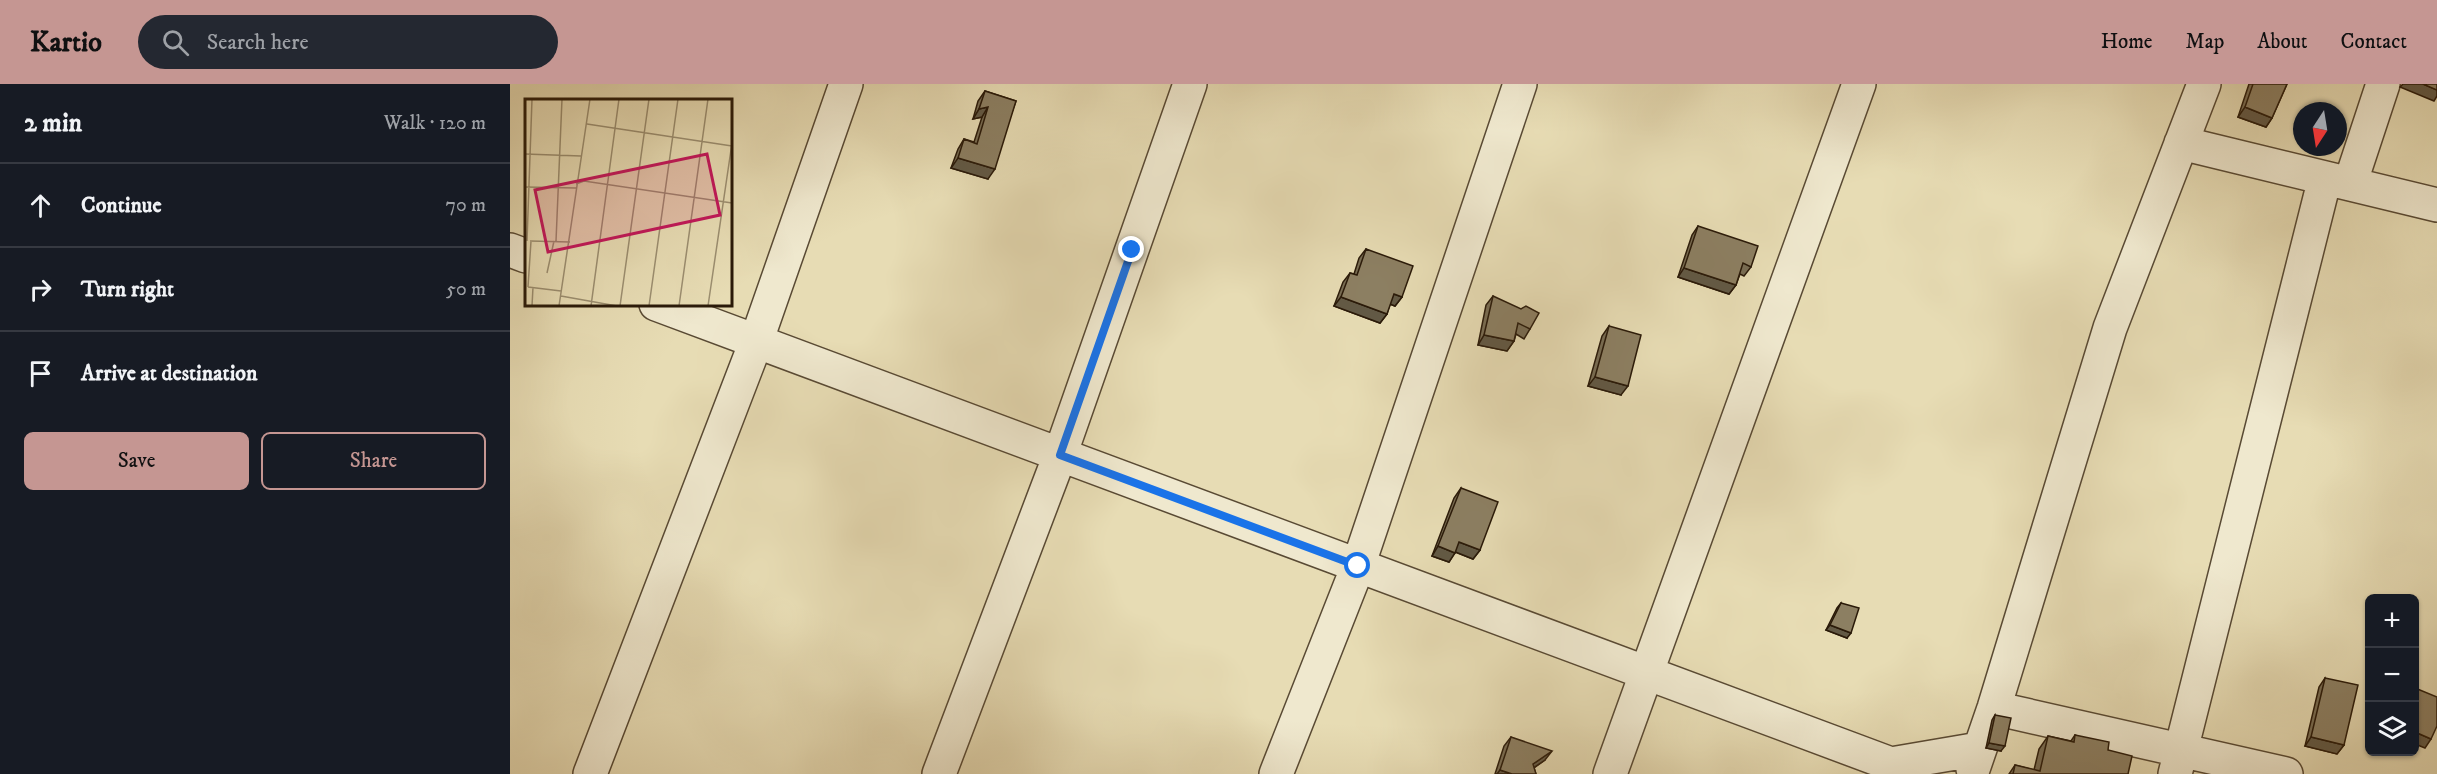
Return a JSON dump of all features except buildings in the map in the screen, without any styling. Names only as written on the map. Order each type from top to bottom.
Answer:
[{"type":"street","points":[[590,774],[756,342],[846,84]]},
{"type":"street","points":[[939,774],[1060,455],[1190,84]]},
{"type":"street","points":[[1276,774],[1358,566],[1520,84]]},
{"type":"street","points":[[1610,774],[1858,84]]},
{"type":"street","points":[[661,306],[1646,673],[1894,769],[1975,762],[1994,708],[2110,328],[2204,84]]},
{"type":"street","points":[[2178,761],[2338,181],[2382,84]]},
{"type":"street","points":[[2181,143],[2437,206]]},
{"type":"street","points":[[510,250],[525,256]]},
{"type":"street","points":[[1994,708],[2178,761],[2286,774]]},
{"type":"route","points":[[1132,250],[1060,455],[1358,566]]}]
